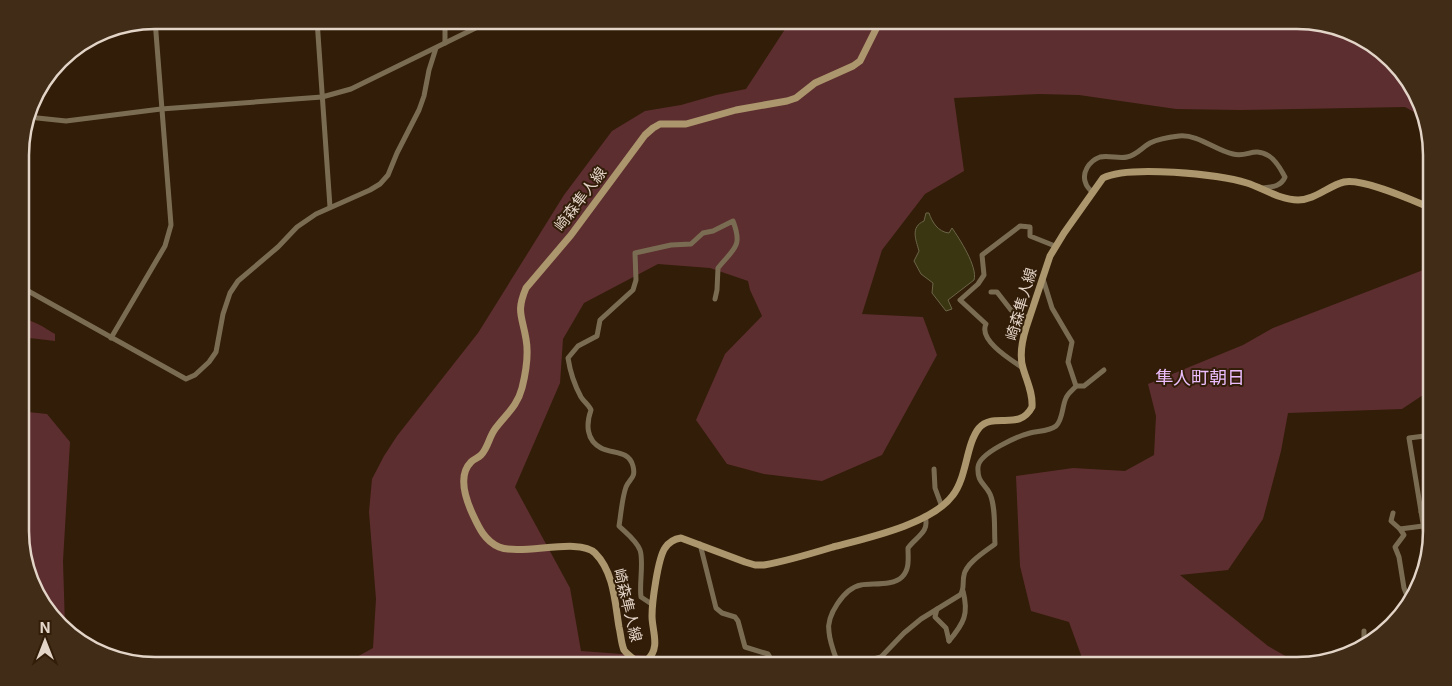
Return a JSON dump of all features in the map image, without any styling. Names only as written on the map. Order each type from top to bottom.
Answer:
[{"type":"main road","name":"崎森隼人線","points":[[632,657],[624,648],[608,572],[595,552],[579,546],[500,548],[483,535],[466,499],[464,479],[471,462],[481,455],[495,429],[515,406],[522,388],[527,351],[520,315],[522,297],[526,288],[571,235],[645,135],[653,128],[660,124],[686,124],[736,110],[796,98],[815,83],[860,61],[876,29]]},
{"type":"main road","name":"崎森隼人線","points":[[650,657],[655,645],[652,605],[663,551],[672,540],[681,538],[745,562],[764,565],[888,532],[942,507],[954,495],[974,437],[981,426],[993,421],[1017,421],[1030,412],[1032,398],[1021,362],[1022,340],[1055,246],[1104,178],[1110,175],[1127,173],[1192,173],[1245,182],[1278,195],[1298,200],[1310,198],[1343,182],[1357,181],[1423,205]]},
{"type":"street","points":[[111,338],[165,246],[171,225],[156,29]]},
{"type":"street","points":[[317,29],[330,207]]},
{"type":"street","points":[[445,29],[445,43]]},
{"type":"street","points":[[34,118],[66,121],[161,110],[322,97],[351,89],[474,29]]},
{"type":"street","points":[[29,292],[186,379],[194,375],[209,362],[216,352],[223,314],[230,293],[238,281],[297,228],[316,214],[380,184],[388,175],[397,152],[419,110],[436,48]]},
{"type":"street","points":[[1093,193],[1086,185],[1084,175],[1086,169],[1093,161],[1101,157],[1126,157],[1135,154],[1147,144],[1180,136],[1192,136],[1222,151],[1240,156],[1251,151],[1260,151],[1271,157],[1285,177],[1283,182],[1276,186],[1262,188]]},
{"type":"street","points":[[652,605],[641,598],[639,586],[640,551],[633,540],[619,526],[626,486],[633,478],[631,460],[622,453],[600,448],[589,434],[587,421],[591,410],[589,405],[582,399],[569,367],[568,358],[578,346],[596,336],[600,320],[633,290],[636,280],[635,253],[671,245],[690,244],[703,233],[713,231],[733,221],[738,240],[734,251],[718,268],[715,298]]},
{"type":"street","points":[[1023,368],[994,346],[984,334],[983,330],[986,324],[960,300],[978,284],[984,275],[982,255],[1020,226],[1030,227],[1030,236],[1055,246]]},
{"type":"street","points":[[1043,279],[1052,308],[1072,342],[1068,362],[1076,386]]},
{"type":"street","points":[[991,292],[997,292],[1013,312],[1030,318]]},
{"type":"street","points":[[937,609],[935,617],[946,628],[949,640],[965,618],[964,573],[974,560],[996,544],[990,493],[982,485],[979,477],[978,465],[982,458],[1014,438],[1054,428],[1059,423],[1066,397],[1076,386],[1084,386],[1104,370]]},
{"type":"street","points":[[1400,529],[1423,526],[1409,438],[1423,436]]},
{"type":"street","points":[[934,469],[935,488],[942,507]]},
{"type":"street","points":[[1393,513],[1392,521],[1404,535],[1395,547],[1400,557],[1404,588],[1406,593]]},
{"type":"street","points":[[836,657],[828,631],[829,623],[838,602],[849,590],[859,585],[890,582],[902,577],[907,570],[908,548],[925,530],[927,523],[925,516]]},
{"type":"street","points":[[700,544],[716,608],[722,613],[735,617],[738,621],[745,647],[768,654],[770,657]]},
{"type":"street","points":[[881,657],[904,633],[963,591]]},
{"type":"street","points":[[1364,631],[1364,638]]},
{"type":"shaded area","points":[[785,29],[1306,29],[1322,31],[1346,38],[1374,55],[1397,78],[1416,113],[1405,107],[1240,110],[1176,109],[1079,95],[1039,94],[954,98],[964,171],[925,194],[882,250],[862,314],[923,317],[937,355],[882,455],[822,481],[764,474],[727,464],[696,420],[725,354],[762,316],[748,281],[710,268],[658,264],[584,303],[563,339],[560,383],[515,487],[570,588],[581,651],[663,657],[357,657],[373,648],[376,599],[369,512],[372,479],[397,436],[478,333],[564,195],[612,131],[645,111],[681,105],[746,89]]},
{"type":"shaded area","points":[[926,213],[929,213],[934,223],[942,231],[949,233],[952,228],[971,260],[973,268],[974,280],[948,300],[952,309],[946,311],[932,293],[933,283],[921,274],[914,261],[919,251],[915,230],[924,221]]},
{"type":"shaded area","points":[[1423,270],[1423,395],[1402,409],[1288,413],[1281,451],[1263,519],[1228,570],[1180,575],[1268,646],[1287,657],[1082,657],[1069,622],[1031,611],[1020,566],[1016,476],[1073,468],[1125,471],[1154,455],[1156,416],[1148,384],[1243,345],[1273,328]]},
{"type":"shaded area","points":[[29,320],[55,334],[55,341],[29,338]]},
{"type":"shaded area","points":[[29,412],[47,414],[70,442],[63,561],[65,616],[62,616],[55,608],[38,580],[30,548]]},
{"type":"district","name":"隼人町朝日","points":[[1200,377]]}]
